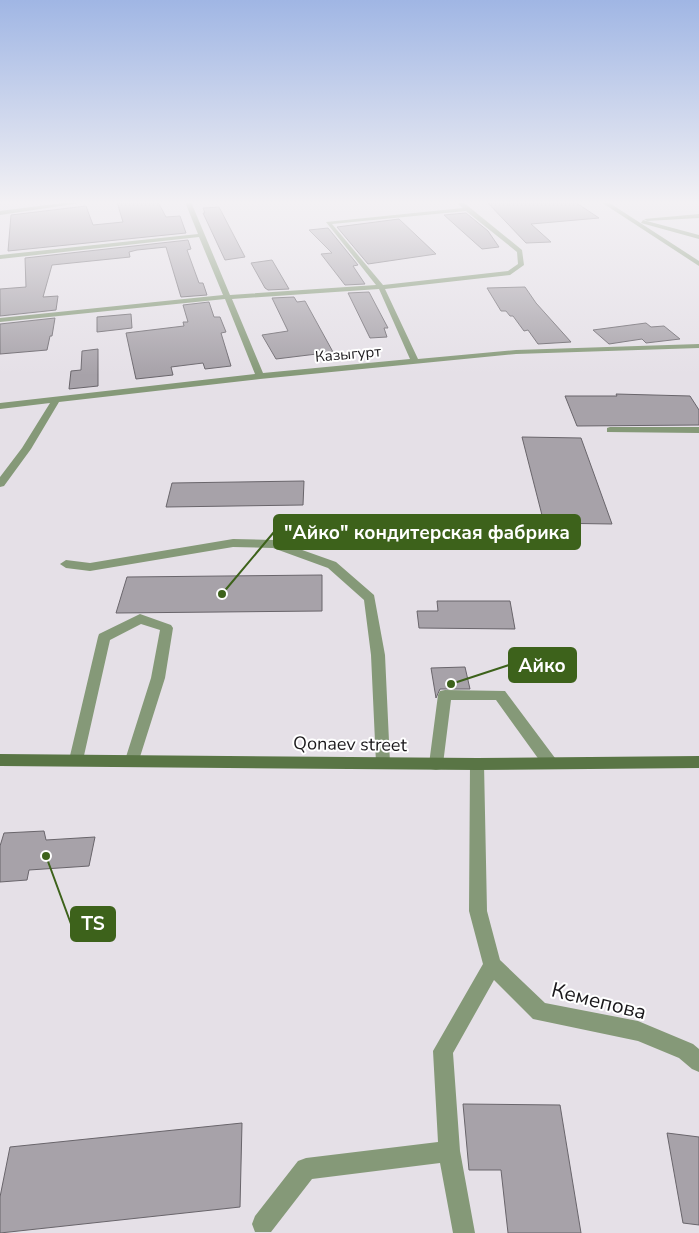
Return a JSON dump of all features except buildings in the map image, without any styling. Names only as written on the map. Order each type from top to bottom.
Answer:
[{"type":"main road","name":"Qonaev street","points":[[0,760],[436,764],[699,762]]},
{"type":"street","points":[[212,260],[260,376]]},
{"type":"street","points":[[358,260],[381,287],[415,362]]},
{"type":"street","points":[[0,320],[226,297],[381,287],[510,273],[521,265],[521,260]]},
{"type":"street","name":"Казыгурт","points":[[0,406],[260,376],[415,362],[587,348],[699,346]]},
{"type":"street","points":[[0,484],[26,449],[56,400]]},
{"type":"street","points":[[610,430],[699,430]]},
{"type":"street","points":[[66,564],[90,567],[233,543],[274,544],[332,565],[370,598],[378,655],[383,763]]},
{"type":"street","points":[[76,760],[104,637],[140,619],[167,628],[158,678],[132,760]]},
{"type":"street","points":[[436,764],[445,696],[500,694],[550,763]]},
{"type":"street","points":[[464,1233],[449,1151],[443,1051],[492,965],[478,912],[477,764]]},
{"type":"street","name":"Кемепова","points":[[492,965],[540,1012],[638,1031],[686,1051],[699,1062]]},
{"type":"street","points":[[263,1224],[306,1169],[449,1151]]},
{"type":"place","name":"\"Айко\" кондитерская фабрика","points":[[222,594]]},
{"type":"place","name":"Айко","points":[[451,684]]},
{"type":"place","name":"TS","points":[[46,856]]}]
